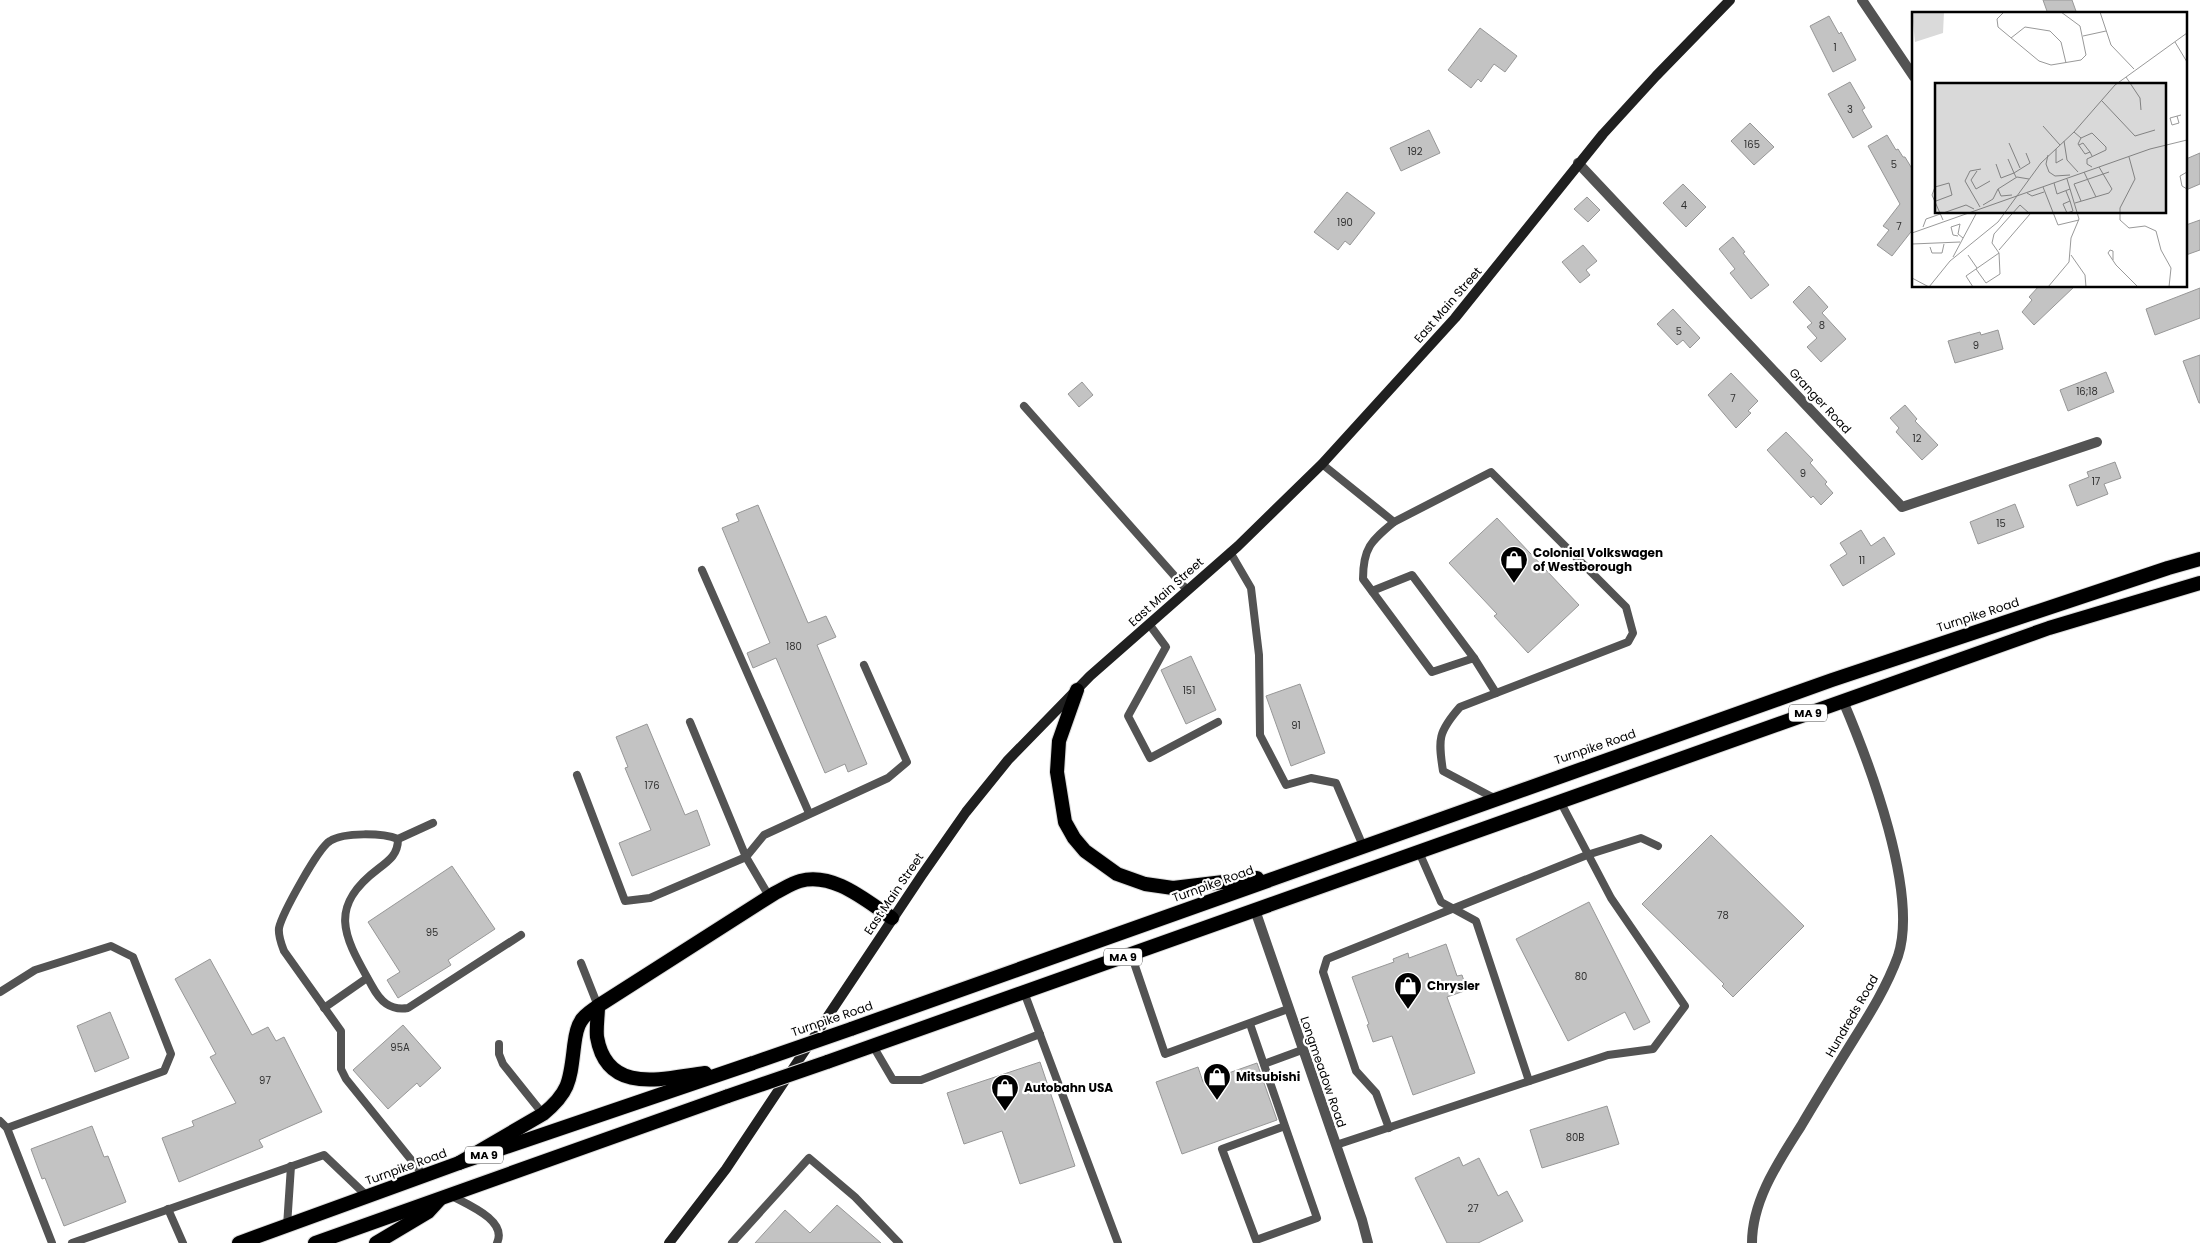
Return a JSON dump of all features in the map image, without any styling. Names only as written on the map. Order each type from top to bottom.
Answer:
[{"type":"highway","name":"Turnpike Road","points":[[239,1243],[425,1177],[458,1163],[851,1029],[1494,798],[1832,680],[2200,559]]},
{"type":"highway","name":"MA 9","points":[[314,1243],[2049,628],[2200,582]]},
{"type":"highway","points":[[1077,690],[1059,740],[1057,772],[1065,822],[1074,838],[1085,851],[1117,874],[1145,884],[1173,888],[1280,876]]},
{"type":"highway","points":[[458,1163],[543,1114],[555,1105],[566,1091],[572,1074],[576,1036],[581,1020],[598,1006],[769,896],[800,881],[819,879],[838,884],[852,891],[892,918]]},
{"type":"highway","points":[[598,1006],[597,1035],[602,1052],[611,1067],[628,1077],[643,1081],[731,1069]]},
{"type":"highway","points":[[376,1243],[428,1212],[445,1197]]},
{"type":"main road","name":"East Main Street","points":[[669,1243],[726,1169],[834,1009],[892,918],[966,812],[1008,760],[1077,690],[1230,552],[1322,464],[1455,318],[1578,163],[1656,76],[1730,0]]},
{"type":"street","points":[[1862,0],[1912,74]]},
{"type":"street","name":"Granger Road","points":[[1578,163],[1902,507],[2097,442]]},
{"type":"street","name":"Hundreds Road","points":[[1752,1243],[1752,1230],[1764,1192],[1782,1158],[1884,990],[1898,954],[1904,914],[1900,875],[1867,764],[1843,701]]},
{"type":"street","name":"Longmeadow Road","points":[[1255,910],[1362,1220],[1368,1243]]},
{"type":"lane","points":[[1024,406],[1186,590]]},
{"type":"lane","points":[[1322,464],[1394,522]]},
{"type":"lane","points":[[1474,658],[1432,672],[1362,579],[1364,554],[1372,540],[1394,522],[1491,472],[1626,607],[1633,633],[1628,642],[1460,707],[1446,723],[1440,739],[1443,770],[1494,798]]},
{"type":"lane","points":[[1230,552],[1251,588],[1258,655],[1260,735],[1286,785],[1311,778],[1336,783],[1362,846]]},
{"type":"lane","points":[[702,570],[809,813]]},
{"type":"lane","points":[[1372,591],[1412,574],[1474,658],[1496,693]]},
{"type":"lane","points":[[1149,624],[1166,647],[1128,716],[1150,758],[1218,722]]},
{"type":"lane","points":[[577,775],[625,901],[650,898],[746,857],[764,835],[888,778],[907,762],[864,665]]},
{"type":"lane","points":[[690,722],[746,857],[769,896]]},
{"type":"lane","points":[[1336,1145],[1608,1055],[1653,1049],[1685,1006],[1611,898],[1560,801]]},
{"type":"lane","points":[[425,1177],[346,1079],[341,1069],[341,1031],[284,950],[279,930],[282,920],[321,849],[330,841],[374,834],[388,835],[398,839],[433,823]]},
{"type":"lane","points":[[1389,1128],[1376,1093],[1356,1071],[1322,972],[1327,959],[1587,855],[1641,838],[1658,846]]},
{"type":"lane","points":[[398,839],[398,849],[394,857],[368,877],[353,895],[345,912],[344,925],[346,938],[378,997],[386,1005],[394,1008],[408,1008],[522,935]]},
{"type":"lane","points":[[1419,852],[1441,902],[1476,920],[1529,1081]]},
{"type":"lane","points":[[0,992],[35,970],[111,946],[133,957],[171,1054],[164,1070],[7,1128]]},
{"type":"lane","points":[[1131,954],[1165,1054],[1288,1009]]},
{"type":"lane","points":[[581,963],[598,1006]]},
{"type":"lane","points":[[324,1008],[367,978]]},
{"type":"lane","points":[[1024,992],[1118,1243]]},
{"type":"lane","points":[[1250,1024],[1317,1218],[1256,1240],[1222,1149],[1285,1126]]},
{"type":"lane","points":[[873,1046],[893,1080],[921,1080],[1040,1034]]},
{"type":"lane","points":[[499,1044],[499,1054],[503,1064],[543,1114]]},
{"type":"lane","points":[[1264,1064],[1302,1050]]},
{"type":"lane","points":[[0,1121],[7,1128],[52,1243]]},
{"type":"lane","points":[[72,1243],[324,1155],[368,1197]]},
{"type":"lane","points":[[732,1243],[809,1158],[855,1197],[899,1243]]},
{"type":"lane","points":[[287,1226],[291,1166]]},
{"type":"lane","points":[[445,1197],[482,1213],[497,1225],[499,1232],[497,1243]]},
{"type":"lane","points":[[168,1209],[183,1243]]},
{"type":"building","points":[[2043,0],[2072,0],[2076,12],[2047,12]]},
{"type":"building","points":[[1829,16],[1839,34],[1841,32],[1856,60],[1833,72],[1810,26]]},
{"type":"building","points":[[1480,28],[1517,56],[1505,72],[1494,64],[1481,82],[1478,79],[1471,88],[1448,70]]},
{"type":"building","points":[[1850,82],[1865,108],[1862,110],[1872,127],[1853,138],[1828,94]]},
{"type":"building","points":[[1750,123],[1774,147],[1754,165],[1731,141]]},
{"type":"building","points":[[1429,130],[1440,153],[1401,171],[1390,148]]},
{"type":"building","points":[[1887,135],[1896,150],[1898,149],[1903,157],[1905,157],[1912,169],[1912,231],[1892,256],[1877,245],[1889,230],[1883,226],[1900,204],[1868,146]]},
{"type":"building","points":[[2200,153],[2200,184],[2188,189],[2188,158]]},
{"type":"building","points":[[1683,184],[1706,207],[1686,227],[1663,203]]},
{"type":"building","points":[[1347,192],[1375,213],[1350,245],[1345,241],[1338,250],[1314,232]]},
{"type":"building","points":[[1587,197],[1600,210],[1588,222],[1574,209]]},
{"type":"building","points":[[2200,220],[2200,250],[2188,254],[2188,224]]},
{"type":"building","points":[[1733,237],[1745,252],[1743,253],[1769,285],[1751,299],[1730,273],[1735,269],[1719,249]]},
{"type":"building","points":[[1583,245],[1597,261],[1586,270],[1590,275],[1580,283],[1562,262]]},
{"type":"building","points":[[1809,286],[1828,307],[1822,313],[1846,339],[1821,362],[1807,347],[1817,338],[1807,327],[1812,323],[1793,302]]},
{"type":"building","points":[[2037,288],[2073,288],[2034,325],[2022,312],[2032,300],[2029,297]]},
{"type":"building","points":[[2200,288],[2200,318],[2155,335],[2146,309]]},
{"type":"building","points":[[1673,309],[1700,338],[1690,348],[1683,340],[1677,345],[1657,324]]},
{"type":"building","points":[[1998,330],[2003,349],[1955,363],[1948,341],[1980,332],[1981,335]]},
{"type":"building","points":[[2200,355],[2200,403],[2199,403],[2183,361]]},
{"type":"building","points":[[2106,372],[2114,392],[2068,411],[2060,390]]},
{"type":"building","points":[[1731,373],[1758,401],[1748,411],[1751,413],[1736,428],[1708,395]]},
{"type":"building","points":[[1082,382],[1093,395],[1079,407],[1068,394]]},
{"type":"building","points":[[1905,405],[1917,419],[1915,421],[1938,445],[1922,460],[1896,432],[1899,428],[1890,418]]},
{"type":"building","points":[[1786,432],[1813,460],[1810,463],[1827,482],[1825,484],[1833,493],[1821,505],[1813,496],[1811,498],[1767,450]]},
{"type":"building","points":[[2115,462],[2121,478],[2104,484],[2108,494],[2077,506],[2069,485],[2089,477],[2087,472]]},
{"type":"building","points":[[2015,504],[2024,527],[1978,544],[1970,522]]},
{"type":"building","points":[[758,505],[808,623],[826,616],[836,637],[817,645],[867,764],[848,772],[845,764],[825,773],[776,658],[753,668],[747,653],[770,643],[722,528],[739,521],[736,514]]},
{"type":"building","name":"Colonial Volkswagen of Westborough","points":[[1497,518],[1579,605],[1528,653],[1494,616],[1497,614],[1449,563]]},
{"type":"building","points":[[1861,530],[1871,546],[1884,537],[1895,554],[1843,586],[1830,565],[1847,554],[1840,543]]},
{"type":"building","points":[[1191,656],[1216,710],[1186,724],[1161,670]]},
{"type":"building","points":[[1300,684],[1325,753],[1291,766],[1266,696]]},
{"type":"building","points":[[647,724],[685,815],[697,810],[710,845],[632,876],[619,843],[651,830],[625,768],[628,767],[616,737]]},
{"type":"building","points":[[1711,835],[1804,926],[1733,997],[1722,986],[1724,984],[1642,904]]},
{"type":"building","points":[[452,866],[495,929],[448,960],[451,965],[398,998],[387,980],[400,972],[368,922]]},
{"type":"building","points":[[1589,902],[1650,1022],[1634,1030],[1625,1012],[1568,1041],[1516,939]]},
{"type":"building","name":"Chrysler","points":[[1446,944],[1457,976],[1462,975],[1467,990],[1447,997],[1475,1073],[1413,1095],[1392,1036],[1373,1042],[1367,1025],[1369,1024],[1352,977],[1394,962],[1393,959],[1408,953],[1409,958]]},
{"type":"building","points":[[210,959],[252,1035],[268,1027],[276,1041],[284,1037],[322,1112],[259,1140],[263,1147],[179,1182],[162,1138],[194,1126],[192,1121],[236,1103],[210,1057],[216,1054],[175,979]]},
{"type":"building","points":[[110,1012],[129,1058],[95,1072],[77,1026]]},
{"type":"building","points":[[403,1025],[441,1068],[420,1087],[417,1083],[388,1109],[353,1070]]},
{"type":"building","name":"Autobahn USA","points":[[1040,1062],[1075,1166],[1020,1184],[1002,1131],[964,1144],[947,1093]]},
{"type":"building","name":"Mitsubishi","points":[[1257,1063],[1277,1120],[1182,1154],[1156,1082],[1198,1067],[1203,1082]]},
{"type":"building","points":[[1607,1106],[1619,1144],[1542,1168],[1530,1130]]},
{"type":"building","points":[[92,1126],[104,1157],[108,1156],[126,1202],[64,1226],[45,1178],[42,1179],[31,1149]]},
{"type":"building","points":[[1459,1157],[1463,1166],[1479,1158],[1498,1196],[1507,1191],[1523,1221],[1478,1243],[1447,1243],[1415,1178]]},
{"type":"building","points":[[837,1205],[881,1243],[755,1243],[785,1210],[810,1233]]},
{"type":"place","name":"Colonial Volkswagen of Westborough","points":[[1514,584]]},
{"type":"place","name":"Chrysler","points":[[1408,1010]]},
{"type":"place","name":"Mitsubishi","points":[[1217,1101]]},
{"type":"place","name":"Autobahn USA","points":[[1005,1112]]}]
